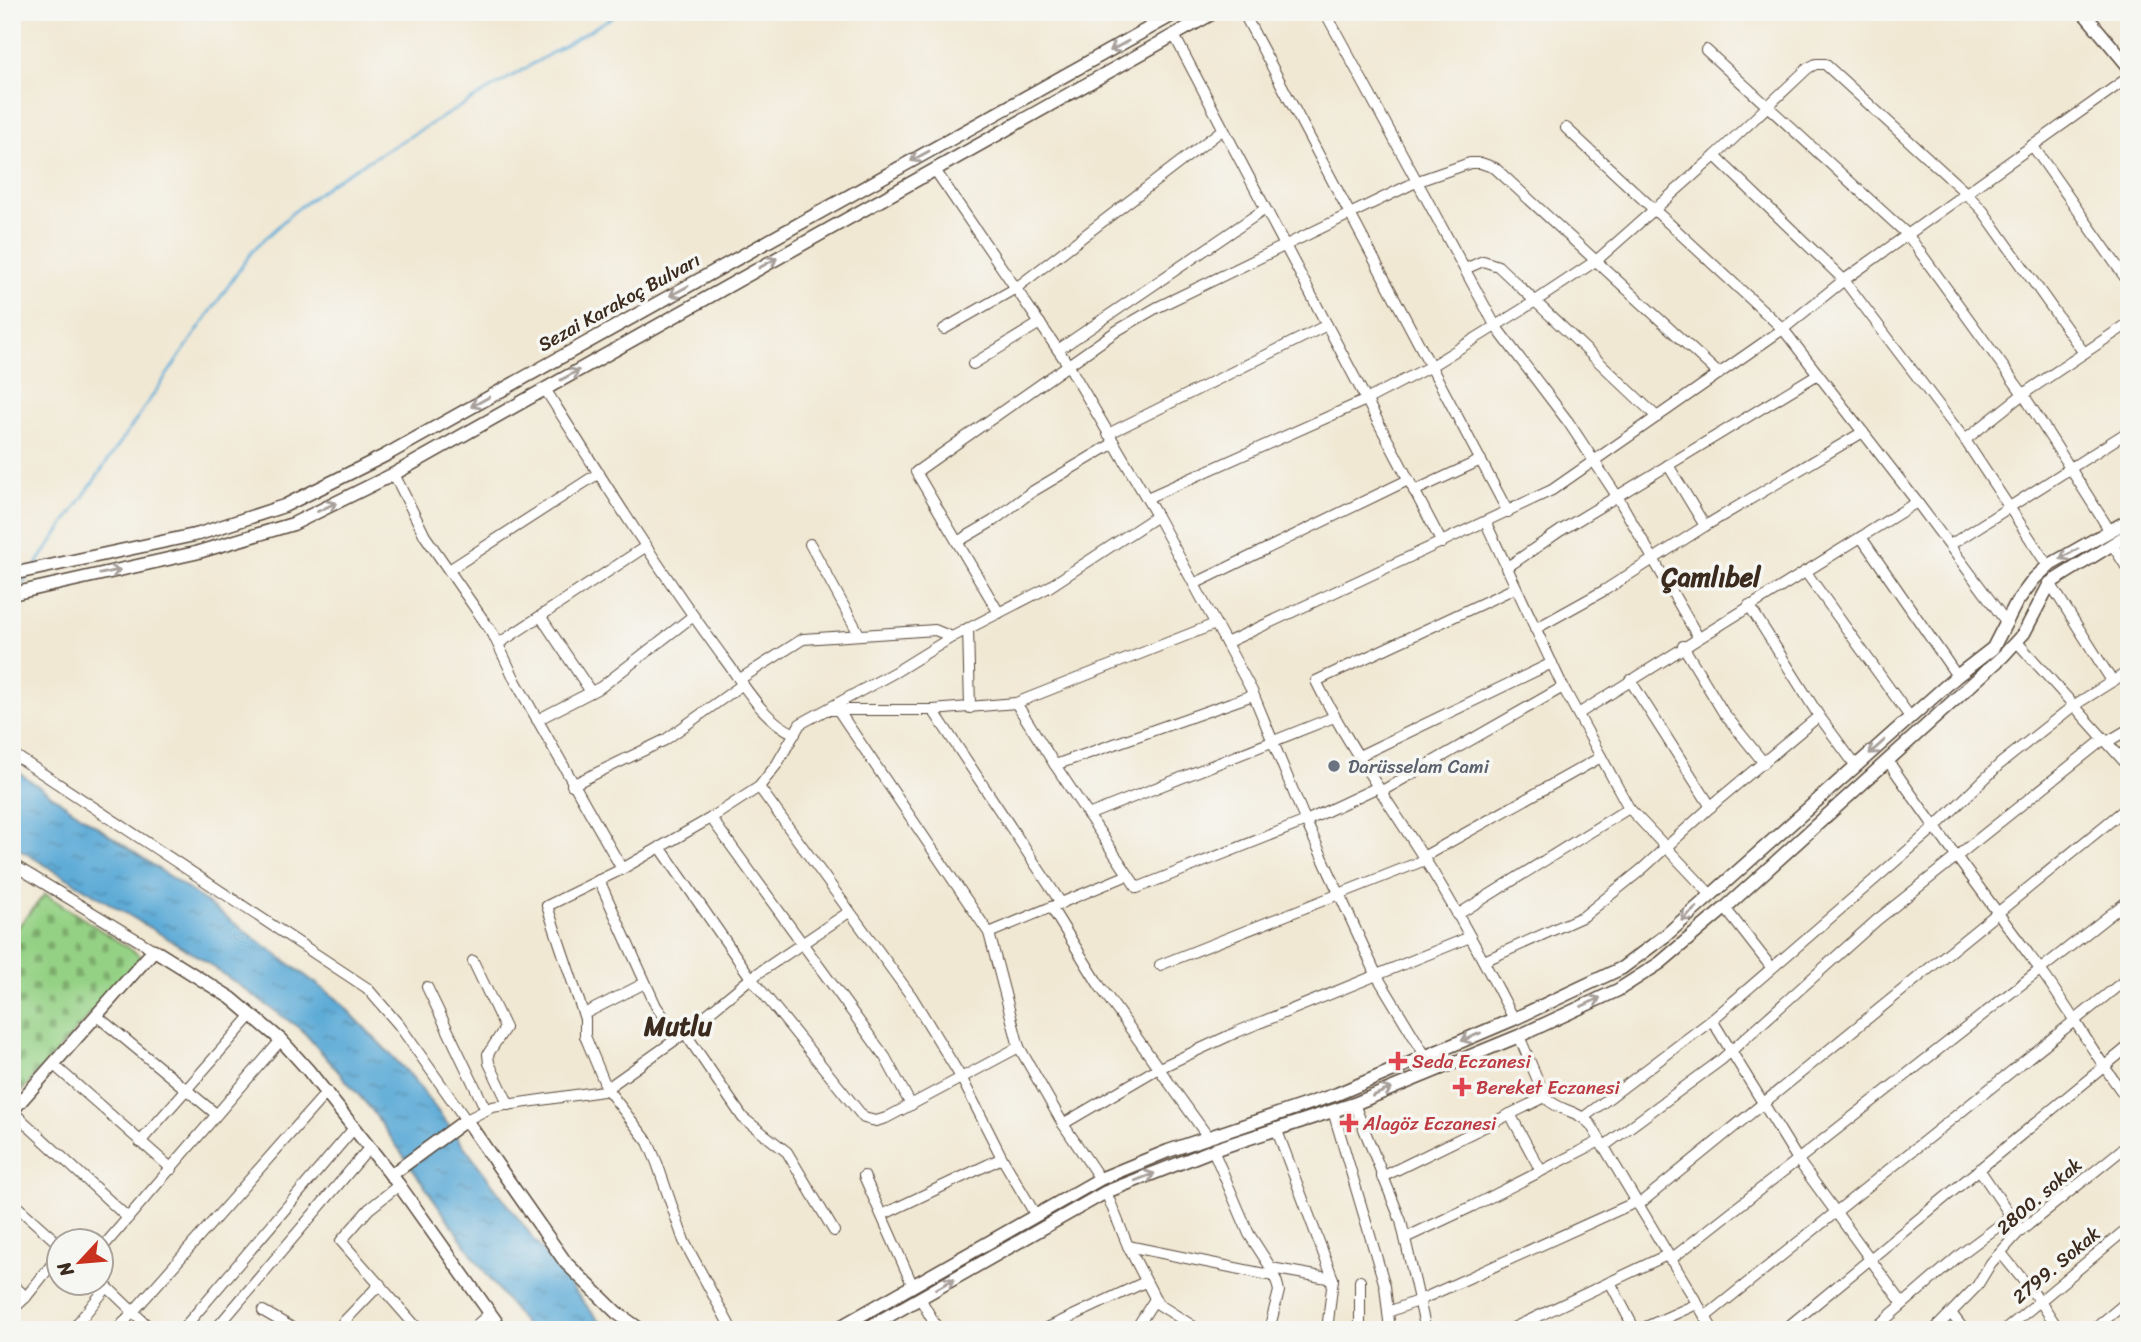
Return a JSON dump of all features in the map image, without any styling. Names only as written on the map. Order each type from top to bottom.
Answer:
[{"type":"main road","name":"Sezai Karakoç Bulvarı","points":[[14,574],[199,534],[284,506],[386,455],[1178,12]]},
{"type":"main road","points":[[12,594],[195,554],[293,524],[394,474],[1215,12]]},
{"type":"main road","points":[[2083,12],[2129,67]]},
{"type":"main road","points":[[866,1329],[1106,1192],[1213,1150],[1354,1104],[1518,1036],[1618,990],[1660,963],[1725,908],[1888,761],[2017,642],[2050,583],[2129,520]]},
{"type":"main road","points":[[835,1330],[1100,1179],[1208,1137],[1337,1094],[1514,1019],[1622,968],[1665,936],[1910,717],[1993,648],[2016,603],[2048,566],[2111,537],[2129,534]]},
{"type":"main road","points":[[12,1111],[154,950],[232,998],[281,1040],[397,1176],[502,1330]]},
{"type":"main road","points":[[397,1176],[461,1124],[566,1263],[617,1313],[641,1330]]},
{"type":"street","points":[[1243,12],[1508,512]]},
{"type":"street","points":[[1325,12],[1496,327],[1569,423],[1617,496],[1698,637]]},
{"type":"street","points":[[1174,36],[1442,543]]},
{"type":"street","points":[[1706,50],[1907,234],[2023,394],[2129,571]]},
{"type":"street","points":[[1146,498],[1366,400],[1431,366],[1496,327],[1597,260],[1768,108],[1808,68],[1816,64],[1825,64],[1966,193],[2014,252],[2084,353]]},
{"type":"street","points":[[1226,643],[1552,490],[1783,329],[1843,280],[2129,77]]},
{"type":"street","points":[[1566,128],[1783,329],[1950,545],[2007,624]]},
{"type":"street","points":[[944,329],[1016,288],[1222,130]]},
{"type":"street","points":[[2032,145],[2129,283]]},
{"type":"street","points":[[1715,156],[1843,280],[1965,440],[2048,566]]},
{"type":"street","points":[[999,613],[916,472],[1118,330],[1156,308],[1418,181],[1470,163],[1491,166],[1720,374]]},
{"type":"street","points":[[935,170],[1069,366],[1157,516],[1253,695],[1306,821],[1377,976],[1426,1057]]},
{"type":"street","points":[[1058,350],[1265,209]]},
{"type":"street","points":[[1465,269],[1483,261],[1493,263],[1657,417]]},
{"type":"street","points":[[973,364],[1040,323]]},
{"type":"street","points":[[1965,440],[2023,394],[2129,323]]},
{"type":"street","points":[[1108,433],[1326,325]]},
{"type":"street","points":[[1506,568],[1617,496],[1818,374]]},
{"type":"street","points":[[545,388],[645,547],[693,616],[779,727],[795,734]]},
{"type":"street","points":[[1950,545],[2129,431]]},
{"type":"street","points":[[1535,629],[1605,590],[1705,526],[1863,432]]},
{"type":"street","points":[[957,542],[993,521],[1030,493],[1114,443]]},
{"type":"street","points":[[1414,491],[1481,460]]},
{"type":"street","points":[[1668,465],[1705,526]]},
{"type":"street","points":[[449,570],[599,473]]},
{"type":"street","points":[[394,474],[425,536],[498,645],[572,785],[622,869]]},
{"type":"street","points":[[1194,584],[1408,480]]},
{"type":"street","points":[[1578,713],[1917,502]]},
{"type":"street","points":[[733,1330],[684,1241],[648,1142],[607,1089],[585,1036],[584,1014],[547,906],[622,869],[759,787],[777,764],[800,724],[897,671],[968,628],[1049,587],[1157,516]]},
{"type":"street","points":[[1486,523],[1563,687],[1629,808],[1711,895]]},
{"type":"street","points":[[1861,537],[1957,676]]},
{"type":"street","points":[[810,544],[859,634]]},
{"type":"street","points":[[498,645],[645,547]]},
{"type":"street","points":[[1805,571],[1910,717]]},
{"type":"street","points":[[2050,583],[2112,681]]},
{"type":"street","points":[[1514,1019],[1424,858],[1334,717],[1315,681],[1515,588]]},
{"type":"street","points":[[1749,605],[1819,716],[1856,766]]},
{"type":"street","points":[[537,720],[601,687],[693,616]]},
{"type":"street","points":[[541,617],[591,692]]},
{"type":"street","points":[[826,710],[933,710],[1016,704],[1215,624]]},
{"type":"street","points":[[968,628],[970,708]]},
{"type":"street","points":[[572,785],[665,740],[803,639],[935,630],[952,637]]},
{"type":"street","points":[[2017,642],[2129,767]]},
{"type":"street","points":[[1683,646],[1723,712],[1764,763]]},
{"type":"street","points":[[1359,756],[1552,663]]},
{"type":"street","points":[[1584,1118],[1712,1020],[1934,828],[2000,764],[2073,706],[2129,671]]},
{"type":"street","points":[[1630,680],[1711,807]]},
{"type":"street","points":[[1016,704],[1137,888],[1380,789],[1563,687]]},
{"type":"street","points":[[1055,765],[1253,695]]},
{"type":"street","points":[[838,710],[989,933],[1019,1047],[1063,1124],[1100,1179]]},
{"type":"street","points":[[933,710],[1061,903]]},
{"type":"street","points":[[1483,961],[1584,916],[1819,716]]},
{"type":"street","points":[[1088,815],[1334,717]]},
{"type":"street","points":[[1405,1238],[1602,1144],[1732,1050],[1877,920],[1955,857],[2106,741],[2129,729]]},
{"type":"street","points":[[16,756],[367,988],[399,1025],[461,1124],[486,1110],[607,1089],[682,1036],[751,978],[849,912]]},
{"type":"street","points":[[1160,965],[1424,858],[1601,757]]},
{"type":"street","points":[[1888,761],[1955,857],[2040,970],[2103,1067],[2129,1101]]},
{"type":"street","points":[[759,787],[912,997],[962,1079],[1002,1158],[1035,1214]]},
{"type":"street","points":[[1388,1312],[1637,1204],[2129,806]]},
{"type":"street","points":[[1457,915],[1629,808]]},
{"type":"street","points":[[711,818],[885,1057],[911,1105]]},
{"type":"street","points":[[660,847],[751,978],[864,1118],[876,1121],[911,1105],[1019,1047]]},
{"type":"street","points":[[12,864],[154,950]]},
{"type":"street","points":[[989,933],[1128,875]]},
{"type":"street","points":[[599,880],[656,1006],[682,1036],[743,1118],[787,1152],[834,1231]]},
{"type":"street","points":[[1509,1330],[1610,1282],[1669,1258],[2129,900]]},
{"type":"street","points":[[1051,908],[1099,985],[1208,1137]]},
{"type":"street","points":[[1725,908],[1772,967]]},
{"type":"street","points":[[1063,1124],[1159,1068],[1237,1032],[1470,937]]},
{"type":"street","points":[[473,961],[505,1028],[488,1054],[489,1063],[509,1105]]},
{"type":"street","points":[[1705,1317],[2129,977]]},
{"type":"street","points":[[584,1014],[645,983]]},
{"type":"street","points":[[427,988],[486,1110]]},
{"type":"street","points":[[140,1142],[252,1015]]},
{"type":"street","points":[[97,1016],[216,1114]]},
{"type":"street","points":[[1712,1020],[1798,1160],[1903,1304]]},
{"type":"street","points":[[1518,1036],[1545,1097],[1552,1105],[1584,1118],[1713,1330]]},
{"type":"street","points":[[116,1232],[281,1040]]},
{"type":"street","points":[[1784,1330],[2129,1046]]},
{"type":"street","points":[[54,1065],[172,1169]]},
{"type":"street","points":[[117,1330],[327,1093]]},
{"type":"street","points":[[1382,1177],[1545,1097]]},
{"type":"street","points":[[1354,1104],[1402,1221],[1426,1330]]},
{"type":"street","points":[[12,1111],[128,1218]]},
{"type":"street","points":[[1334,1111],[1381,1273],[1390,1330]]},
{"type":"street","points":[[1510,1114],[1541,1171]]},
{"type":"street","points":[[182,1330],[355,1127]]},
{"type":"street","points":[[1276,1128],[1333,1279],[1326,1330]]},
{"type":"street","name":"2800. sokak","points":[[1934,1330],[1977,1286],[1991,1263],[2021,1231],[2129,1144]]},
{"type":"street","points":[[215,1330],[370,1147]]},
{"type":"street","points":[[1213,1150],[1249,1234],[1273,1272],[1279,1292],[1269,1330]]},
{"type":"street","points":[[882,1215],[1002,1158]]},
{"type":"street","points":[[1979,1169],[2021,1231]]},
{"type":"street","points":[[397,1176],[341,1241],[419,1330]]},
{"type":"street","points":[[864,1176],[912,1284]]},
{"type":"street","points":[[1106,1192],[1128,1246],[1158,1304],[1199,1330]]},
{"type":"street","points":[[12,1202],[46,1232]]},
{"type":"street","points":[[1873,1330],[1961,1254],[2012,1216]]},
{"type":"street","name":"2799. Sokak","points":[[2005,1330],[2129,1227]]},
{"type":"street","points":[[1128,1246],[1273,1272],[1333,1279]]},
{"type":"street","points":[[2001,1253],[2040,1301],[2059,1330]]},
{"type":"street","points":[[12,1310],[46,1272]]},
{"type":"street","points":[[1360,1281],[1360,1330]]},
{"type":"street","points":[[1047,1329],[1145,1282]]},
{"type":"street","points":[[1610,1282],[1637,1330],[1697,1304]]},
{"type":"street","points":[[12,1284],[26,1297]]},
{"type":"street","points":[[336,1330],[380,1284]]},
{"type":"street","points":[[72,1330],[96,1296]]},
{"type":"street","points":[[116,1296],[152,1330]]},
{"type":"street","points":[[920,1298],[938,1330]]},
{"type":"street","points":[[1137,1330],[1155,1299]]},
{"type":"street","points":[[2093,1330],[2129,1300]]},
{"type":"street","points":[[263,1311],[296,1330]]},
{"type":"street","points":[[1951,1313],[1964,1330]]},
{"type":"street","points":[[471,1330],[489,1314]]},
{"type":"green space","points":[[45,894],[142,957],[12,1102],[12,934]]},
{"type":"water","points":[[12,768],[192,892],[337,999],[412,1077],[551,1262],[598,1320],[610,1330],[529,1330],[483,1270],[371,1109],[302,1030],[202,959],[12,845]]},
{"type":"waterway","points":[[36,565],[253,250],[292,213],[334,181],[621,12]]},
{"type":"waterway","points":[[20,588],[28,576]]},
{"type":"place","name":"Darüsselam Cami","points":[[1334,766]]},
{"type":"place","name":"Seda Eczanesi","points":[[1398,1061]]},
{"type":"place","name":"Bereket Eczanesi","points":[[1462,1087]]},
{"type":"place","name":"Alagöz Eczanesi","points":[[1349,1123]]},
{"type":"district","name":"Çamlıbel","points":[[1711,577]]},
{"type":"district","name":"Mutlu","points":[[678,1026]]}]
